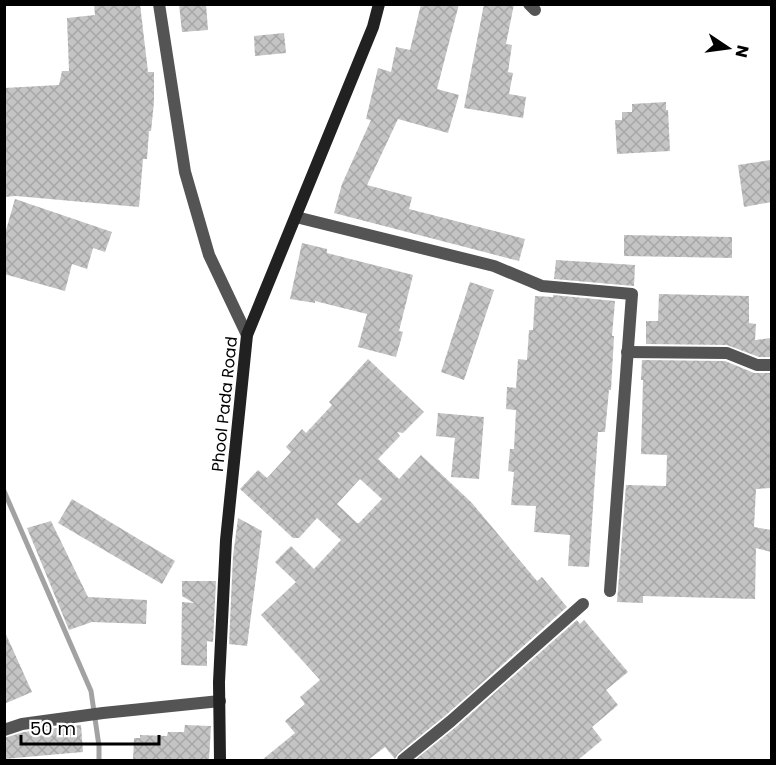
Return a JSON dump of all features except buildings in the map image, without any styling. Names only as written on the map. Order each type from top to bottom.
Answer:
[{"type":"street","points":[[159,4],[185,172],[209,255],[247,335]]},
{"type":"street","name":"Phool Pada Road","points":[[220,760],[226,540],[247,335],[374,27],[379,4]]},
{"type":"street","points":[[296,217],[494,266],[542,286],[632,294],[610,591]]},
{"type":"street","points":[[627,352],[727,353],[757,365],[771,365]]},
{"type":"street","points":[[403,760],[452,721],[583,603]]},
{"type":"street","points":[[4,730],[22,724],[103,713],[220,701]]},
{"type":"waterway","points":[[4,491],[91,691],[99,760]]}]
